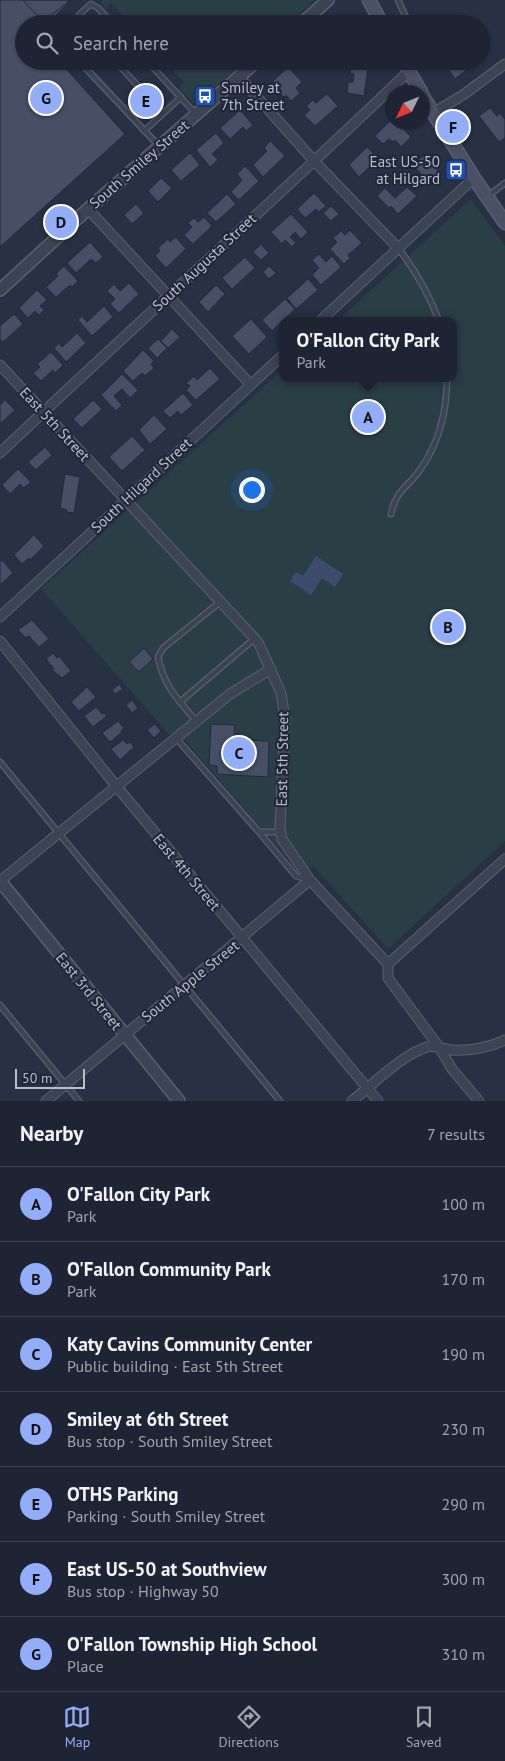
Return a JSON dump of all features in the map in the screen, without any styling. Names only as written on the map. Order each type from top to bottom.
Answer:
[{"type":"main road","points":[[370,0],[378,15]]},
{"type":"main road","points":[[407,70],[416,85]]},
{"type":"main road","points":[[430,107],[474,178],[505,223]]},
{"type":"street","points":[[311,15],[328,0]]},
{"type":"street","points":[[433,112],[463,96],[505,64]]},
{"type":"street","name":"South Smiley Street","points":[[0,290],[88,209],[247,70]]},
{"type":"street","name":"South Augusta Street","points":[[0,452],[168,295],[315,162],[402,70]]},
{"type":"street","points":[[239,77],[315,162],[398,248]]},
{"type":"street","points":[[324,317],[474,178]]},
{"type":"street","points":[[88,209],[251,385]]},
{"type":"street","name":"South Hilgard Street","points":[[0,617],[125,499],[279,359]]},
{"type":"street","name":"East 5th Street","points":[[0,365],[258,642],[281,693],[285,719],[282,839],[310,880],[388,964],[388,978],[438,1046],[452,1069],[479,1101]]},
{"type":"street","name":"East 4th Street","points":[[0,641],[116,787],[378,1101]]},
{"type":"street","points":[[0,881],[230,694],[271,669]]},
{"type":"street","points":[[388,964],[505,859]]},
{"type":"street","name":"South Apple Street","points":[[46,1101],[310,880]]},
{"type":"street","name":"East 3rd Street","points":[[0,881],[179,1101]]},
{"type":"street","points":[[352,1101],[411,1054],[428,1046],[438,1046],[451,1050],[470,1050],[489,1047],[505,1040]]},
{"type":"lane","points":[[398,0],[405,15]]},
{"type":"lane","points":[[80,15],[92,2],[105,15]]},
{"type":"lane","points":[[88,70],[159,147]]},
{"type":"lane","points":[[123,70],[163,113]]},
{"type":"lane","points":[[156,70],[196,114]]},
{"type":"lane","points":[[144,131],[181,97]]},
{"type":"lane","points":[[487,197],[505,183]]},
{"type":"lane","points":[[398,248],[416,272],[431,298],[438,317]]},
{"type":"lane","points":[[390,514],[393,500],[419,471],[433,448],[448,395],[448,382]]},
{"type":"lane","points":[[196,721],[168,688],[158,657],[163,648],[220,602]]},
{"type":"lane","points":[[180,702],[254,638]]},
{"type":"lane","points":[[176,738],[296,876],[310,880]]},
{"type":"lane","points":[[0,762],[280,1101]]},
{"type":"lane","points":[[258,832],[281,832]]},
{"type":"lane","points":[[0,1005],[79,1101]]},
{"type":"shaded area","points":[[101,0],[315,0],[298,15],[122,15],[111,3],[105,10]]},
{"type":"shaded area","points":[[173,70],[236,70],[199,102],[194,103],[179,89],[184,83]]},
{"type":"shaded area","points":[[471,199],[505,246],[505,841],[388,949],[314,867],[298,871],[185,740],[168,733],[41,589],[279,373],[279,382],[457,382],[457,317],[341,317]]},
{"type":"water","points":[[316,556],[343,574],[335,587],[322,578],[311,595],[290,581],[296,572],[303,576]]},
{"type":"building","points":[[0,0],[71,0],[56,15],[15,15],[15,70],[67,70],[125,134],[0,247]]},
{"type":"building","points":[[23,0],[70,0],[52,15],[37,15]]},
{"type":"building","points":[[285,70],[291,70],[302,82],[296,88],[300,93],[291,101],[286,95],[284,97],[280,93],[282,91],[273,81]]},
{"type":"building","points":[[350,70],[368,70],[364,96],[347,93],[348,82],[353,82],[354,74],[350,73]]},
{"type":"building","points":[[449,70],[466,70],[455,79]]},
{"type":"building","points":[[327,94],[338,106],[315,126],[304,115],[310,110],[306,106],[313,100],[316,103]]},
{"type":"building","points":[[490,108],[497,116],[500,113],[505,119],[505,138],[499,142],[479,116]]},
{"type":"building","points":[[240,110],[253,125],[246,131],[243,127],[230,139],[220,128]]},
{"type":"building","points":[[385,126],[385,130],[404,130],[411,137],[401,147],[395,140],[393,142],[389,139],[383,144],[375,136]]},
{"type":"building","points":[[216,133],[224,143],[212,154],[218,160],[210,167],[196,150]]},
{"type":"building","points":[[270,141],[285,156],[263,177],[253,165],[267,151],[264,148]]},
{"type":"building","points":[[367,147],[376,156],[371,161],[373,164],[359,177],[349,165]]},
{"type":"building","points":[[190,153],[200,165],[181,181],[171,170]]},
{"type":"building","points":[[424,155],[441,174],[430,184],[413,165]]},
{"type":"building","points":[[245,166],[259,181],[239,200],[231,192],[242,180],[237,174]]},
{"type":"building","points":[[161,178],[172,188],[158,202],[148,191]]},
{"type":"building","points":[[407,187],[417,196],[398,214],[391,206],[389,208],[377,196],[385,188],[395,198]]},
{"type":"building","points":[[314,193],[326,206],[319,212],[316,209],[305,218],[297,209]]},
{"type":"building","points":[[227,194],[236,204],[216,222],[207,213]]},
{"type":"building","points":[[136,204],[144,213],[132,224],[124,215]]},
{"type":"building","points":[[331,206],[339,214],[331,221],[323,213]]},
{"type":"building","points":[[291,214],[308,232],[301,239],[295,232],[290,237],[296,243],[292,247],[285,240],[282,244],[271,232]]},
{"type":"building","points":[[204,217],[212,226],[193,244],[184,235],[192,227],[188,223],[194,218],[198,222]]},
{"type":"building","points":[[350,230],[362,243],[348,255],[350,258],[344,264],[330,249],[337,242],[333,238],[341,231],[345,235]]},
{"type":"building","points":[[176,237],[186,249],[166,268],[155,256],[160,251],[158,248],[168,239],[170,242]]},
{"type":"building","points":[[90,242],[103,257],[96,263],[91,259],[76,273],[67,263]]},
{"type":"building","points":[[261,244],[269,253],[261,260],[253,252]]},
{"type":"building","points":[[319,254],[326,262],[332,256],[341,267],[321,285],[312,275],[319,268],[312,260]]},
{"type":"building","points":[[245,257],[255,268],[232,289],[222,278]]},
{"type":"building","points":[[64,266],[78,281],[56,297],[46,287],[58,276],[56,274]]},
{"type":"building","points":[[269,266],[276,273],[269,279],[263,272]]},
{"type":"building","points":[[308,279],[318,290],[296,309],[287,298]]},
{"type":"building","points":[[129,283],[139,294],[119,313],[110,304],[115,299],[107,291],[114,284],[120,291]]},
{"type":"building","points":[[216,285],[225,294],[208,312],[199,302]]},
{"type":"building","points":[[37,290],[47,300],[40,306],[44,310],[39,315],[35,311],[28,318],[19,308]]},
{"type":"building","points":[[285,299],[295,309],[287,317],[279,317],[279,324],[272,331],[262,320]]},
{"type":"building","points":[[104,306],[113,317],[92,336],[78,320],[82,316],[87,322]]},
{"type":"building","points":[[14,314],[23,324],[3,342],[0,339],[0,326]]},
{"type":"building","points":[[251,319],[267,337],[249,354],[232,336]]},
{"type":"building","points":[[172,329],[180,337],[168,348],[161,341]]},
{"type":"building","points":[[77,333],[86,343],[66,362],[54,348],[59,343],[62,347]]},
{"type":"building","points":[[158,339],[167,348],[157,358],[148,348]]},
{"type":"building","points":[[143,350],[154,361],[151,364],[154,368],[145,376],[142,373],[133,381],[123,371]]},
{"type":"building","points":[[51,352],[63,365],[55,373],[53,370],[41,381],[33,373],[40,367],[37,364]]},
{"type":"building","points":[[210,368],[220,379],[196,400],[186,390],[190,386],[186,383],[194,376],[197,380]]},
{"type":"building","points":[[122,374],[138,390],[130,398],[122,389],[114,396],[122,405],[116,411],[101,395]]},
{"type":"building","points":[[183,393],[193,405],[181,415],[178,411],[170,418],[163,411]]},
{"type":"building","points":[[5,400],[15,410],[0,424],[0,405]]},
{"type":"building","points":[[93,400],[102,409],[82,428],[73,419]]},
{"type":"building","points":[[154,415],[167,429],[150,444],[139,430]]},
{"type":"building","points":[[132,436],[145,450],[122,471],[109,457]]},
{"type":"building","points":[[45,447],[52,455],[36,470],[28,462]]},
{"type":"building","points":[[18,469],[31,482],[24,488],[20,484],[10,494],[2,485]]},
{"type":"building","points":[[65,474],[80,477],[74,513],[66,512],[67,510],[60,508]]},
{"type":"building","points":[[34,535],[44,546],[30,560],[29,558],[22,564],[14,555]]},
{"type":"building","points":[[2,560],[13,573],[0,585],[0,561]]},
{"type":"building","points":[[32,620],[49,639],[39,647],[29,636],[26,638],[18,630]]},
{"type":"building","points":[[144,648],[153,659],[139,672],[129,662]]},
{"type":"building","points":[[53,653],[57,658],[59,656],[71,671],[62,678],[52,670],[54,669],[46,659]]},
{"type":"building","points":[[119,684],[123,689],[115,694],[112,690]]},
{"type":"building","points":[[87,687],[96,697],[79,711],[71,702]]},
{"type":"building","points":[[132,700],[138,708],[132,713],[126,705]]},
{"type":"building","points":[[96,707],[102,714],[104,713],[107,716],[93,727],[84,716]]},
{"type":"building","points":[[118,721],[124,728],[110,742],[102,733]]},
{"type":"building","points":[[155,724],[161,731],[154,738],[147,730]]},
{"type":"building","points":[[211,724],[235,725],[234,734],[239,734],[239,740],[269,741],[268,777],[217,774],[217,766],[209,765]]},
{"type":"building","points":[[123,740],[127,744],[130,742],[134,747],[120,760],[111,749]]},
{"type":"place","name":"Smiley at 7th Street","points":[[205,96]]},
{"type":"place","name":"O'Fallon Township High School","points":[[46,98]]},
{"type":"place","name":"OTHS Parking","points":[[146,101]]},
{"type":"place","name":"East US-50 at Southview","points":[[453,127]]},
{"type":"place","name":"East US-50 at Hilgard","points":[[456,170]]},
{"type":"place","name":"Smiley at 6th Street","points":[[61,222]]},
{"type":"place","name":"O'Fallon City Park","points":[[368,417]]},
{"type":"place","name":"O'Fallon Community Park","points":[[448,627]]},
{"type":"place","name":"Katy Cavins Community Center","points":[[239,753]]}]
